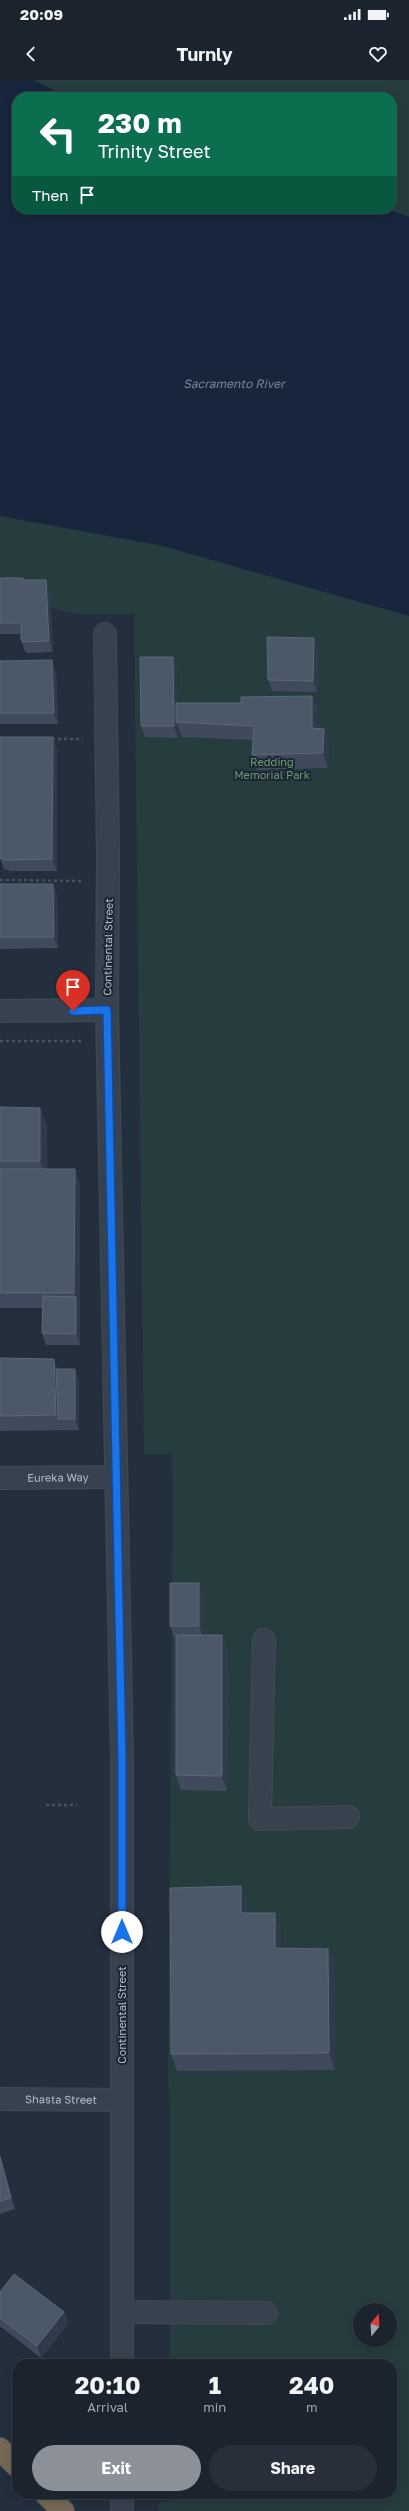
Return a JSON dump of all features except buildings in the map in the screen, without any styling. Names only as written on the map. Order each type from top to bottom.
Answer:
[{"type":"highway","points":[[51,2499],[63,2511]]},
{"type":"street","name":"Continental Street","points":[[105,634],[108,856],[107,1010],[122,1761],[122,2359]]},
{"type":"street","points":[[0,1011],[107,1010]]},
{"type":"street","name":"Eureka Way","points":[[0,1478],[116,1477]]},
{"type":"street","points":[[264,1640],[260,1819],[348,1817]]},
{"type":"street","name":"Shasta Street","points":[[0,2099],[122,2100]]},
{"type":"street","points":[[122,2312],[266,2313]]},
{"type":"street","points":[[122,2499],[122,2511]]},
{"type":"path","points":[[45,739],[83,739]]},
{"type":"path","points":[[0,880],[83,880]]},
{"type":"path","points":[[46,1804],[76,1805]]},
{"type":"green space","points":[[34,80],[409,80],[409,217],[397,212],[397,92],[57,92]]},
{"type":"green space","name":"Redding Memorial Park","points":[[0,509],[409,567],[409,2511],[158,2511],[159,2503],[170,2501],[170,2499],[397,2499],[397,2359],[170,2359],[170,2106],[168,2079],[173,1495],[172,1454],[144,1454],[134,614],[81,614],[62,611],[0,592]]},
{"type":"water","name":"Sacramento River","points":[[0,80],[34,80],[57,92],[12,92],[12,214],[397,214],[397,212],[409,217],[409,616],[163,546],[0,516]]},
{"type":"route","points":[[73,1011],[107,1010],[122,1761],[122,1932]]}]
